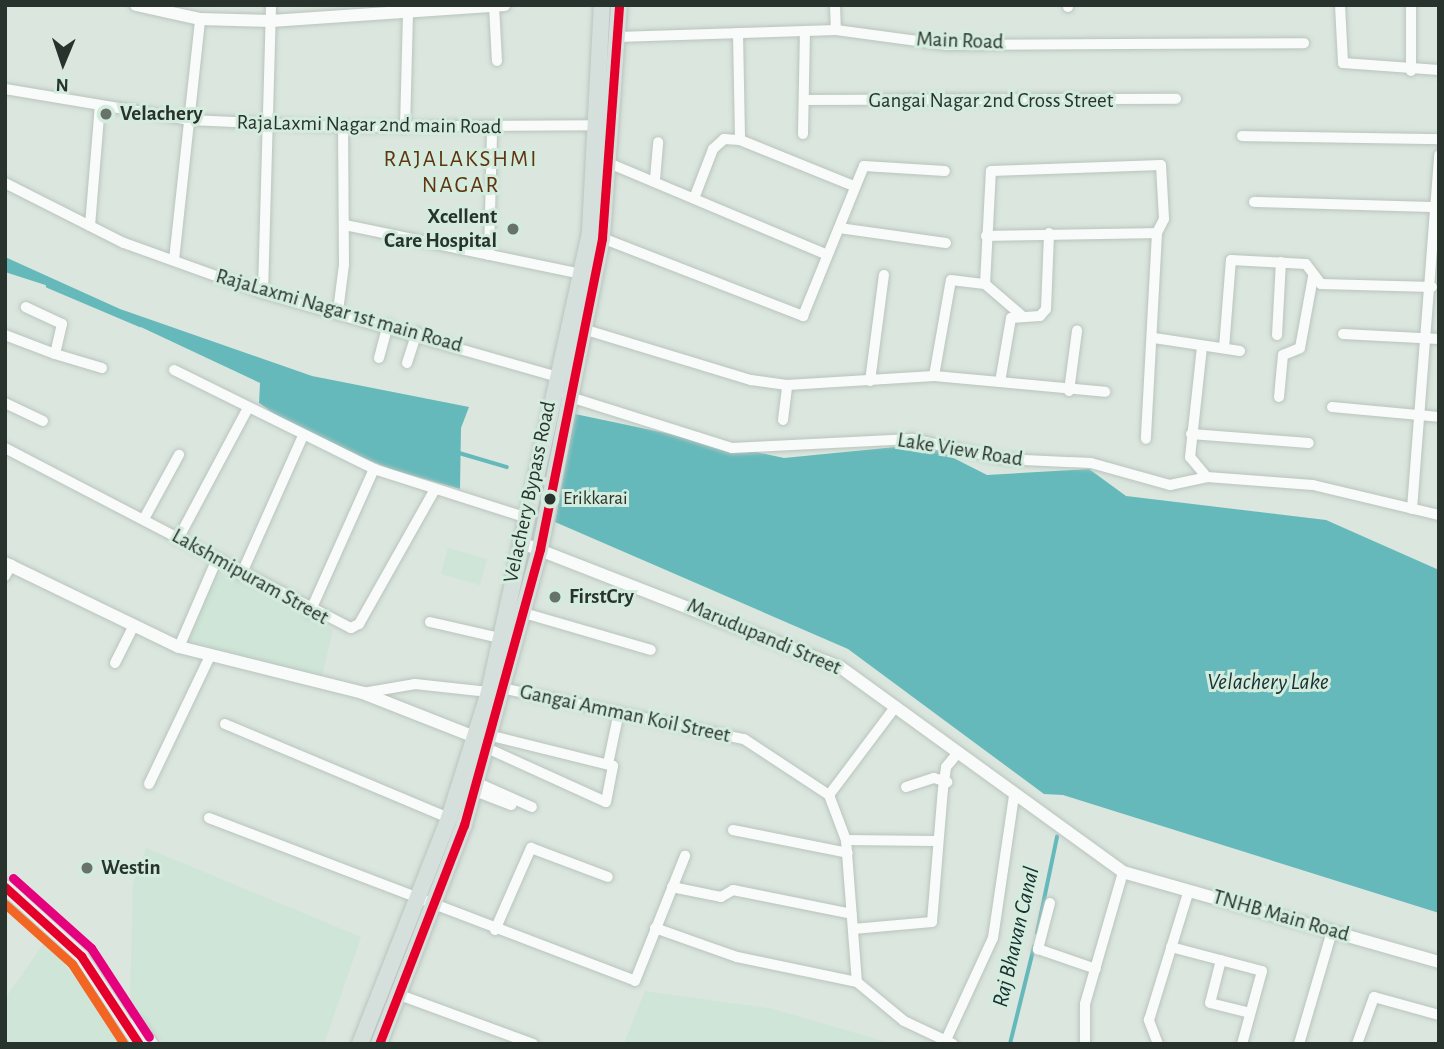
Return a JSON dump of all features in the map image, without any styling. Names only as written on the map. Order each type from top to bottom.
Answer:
[{"type":"main road","name":"Velachery Bypass Road","points":[[379,1044],[477,787],[486,741],[489,692],[499,638],[554,376],[581,274],[600,125],[602,5]]},
{"type":"main road","name":"Velachery Bypass Road","points":[[360,1044],[449,818],[486,741],[506,689],[540,549],[566,396],[602,238],[611,164],[619,5]]},
{"type":"main road","points":[[5,887],[81,956],[139,1044]]},
{"type":"main road","points":[[100,985],[151,1044]]},
{"type":"street","points":[[136,5],[200,19],[271,21],[392,10],[499,6],[497,61]]},
{"type":"street","points":[[263,293],[271,5]]},
{"type":"street","points":[[835,5],[836,30]]},
{"type":"street","points":[[1340,5],[1343,63],[1411,71],[1439,70]]},
{"type":"street","points":[[1411,5],[1411,71]]},
{"type":"street","points":[[405,128],[413,10]]},
{"type":"street","points":[[173,260],[200,19]]},
{"type":"street","name":"Main Road","points":[[617,37],[836,30],[947,45],[1304,43]]},
{"type":"street","points":[[803,134],[806,32]]},
{"type":"street","points":[[738,33],[740,139]]},
{"type":"street","name":"RajaLaxmi Nagar 2nd main Road","points":[[5,89],[190,120],[405,128],[600,125]]},
{"type":"street","name":"Gangai Nagar 2nd Cross Street","points":[[806,100],[1176,99]]},
{"type":"street","points":[[90,226],[100,105]]},
{"type":"street","points":[[338,311],[345,225],[343,127]]},
{"type":"street","points":[[489,255],[492,128]]},
{"type":"street","points":[[1242,136],[1439,139]]},
{"type":"street","points":[[695,196],[717,143],[740,139],[854,186]]},
{"type":"street","points":[[655,178],[658,142]]},
{"type":"street","points":[[1412,509],[1420,415],[1434,339],[1432,287],[1436,271],[1435,207],[1439,155]]},
{"type":"street","points":[[611,164],[655,178],[827,255]]},
{"type":"street","points":[[602,238],[803,317],[854,186],[866,164],[945,170]]},
{"type":"street","points":[[985,284],[992,171],[1161,165],[1164,219],[1157,233],[1154,338],[1146,439]]},
{"type":"street","name":"RajaLaxmi Nagar 1st main Road","points":[[5,183],[124,243],[263,293],[388,325],[554,376]]},
{"type":"street","points":[[1254,202],[1435,207]]},
{"type":"street","points":[[345,225],[581,274]]},
{"type":"street","points":[[839,228],[946,243]]},
{"type":"street","points":[[1000,382],[1009,322],[1021,315],[1040,316],[1046,309],[1049,233]]},
{"type":"street","points":[[986,236],[1157,233]]},
{"type":"street","points":[[1224,348],[1227,264],[1234,260],[1309,265],[1315,280],[1300,348],[1283,355],[1279,397]]},
{"type":"street","points":[[1278,335],[1280,262]]},
{"type":"street","points":[[870,381],[884,275]]},
{"type":"street","points":[[934,376],[947,284],[956,278],[985,284],[1021,315]]},
{"type":"street","points":[[1315,280],[1432,287]]},
{"type":"street","points":[[26,307],[62,324],[55,354]]},
{"type":"street","points":[[379,358],[388,325]]},
{"type":"street","points":[[583,329],[751,380],[788,385],[934,376],[1069,391],[1105,392]]},
{"type":"street","points":[[1069,391],[1077,331]]},
{"type":"street","points":[[407,363],[416,333]]},
{"type":"street","points":[[1343,334],[1434,339]]},
{"type":"street","points":[[5,335],[102,368]]},
{"type":"street","points":[[1154,338],[1240,351]]},
{"type":"street","points":[[1202,347],[1190,457],[1207,477]]},
{"type":"street","points":[[174,370],[302,439],[435,491],[524,517]]},
{"type":"street","points":[[783,420],[788,385]]},
{"type":"street","name":"Lake View Road","points":[[566,396],[732,447],[912,439],[1003,459],[1091,463],[1170,485],[1207,477],[1313,485],[1439,515]]},
{"type":"street","points":[[5,403],[43,421]]},
{"type":"street","points":[[1332,407],[1439,417]]},
{"type":"street","points":[[178,539],[248,408]]},
{"type":"street","points":[[1191,434],[1309,443]]},
{"type":"street","points":[[241,575],[302,439]]},
{"type":"street","name":"Lakshmipuram Street","points":[[5,448],[145,517],[216,561],[339,626],[359,624],[435,491]]},
{"type":"street","points":[[145,517],[179,455]]},
{"type":"street","points":[[310,612],[373,468]]},
{"type":"street","name":"Marudupandi Street","points":[[519,542],[823,660],[896,706],[957,755],[1123,872]]},
{"type":"street","points":[[179,647],[216,561]]},
{"type":"street","points":[[7,568],[179,647],[209,657],[363,692],[486,741],[603,804],[614,772],[608,764],[486,741]]},
{"type":"street","points":[[524,613],[651,650]]},
{"type":"street","points":[[430,622],[499,638]]},
{"type":"street","points":[[115,663],[134,625]]},
{"type":"street","points":[[149,784],[209,657]]},
{"type":"street","points":[[363,692],[415,684],[489,692]]},
{"type":"street","name":"Gangai Amman Koil Street","points":[[506,689],[744,739],[829,795]]},
{"type":"street","points":[[857,982],[848,853],[846,840],[829,795],[896,706]]},
{"type":"street","points":[[608,764],[620,712]]},
{"type":"street","points":[[225,724],[449,818]]},
{"type":"street","points":[[853,929],[930,925],[936,841],[947,782],[946,767],[957,755]]},
{"type":"street","points":[[905,787],[934,778],[947,782]]},
{"type":"street","points":[[477,787],[532,807]]},
{"type":"street","points":[[477,787],[519,808]]},
{"type":"street","points":[[655,928],[737,957],[857,982],[904,1021],[949,1042],[993,938],[1014,796]]},
{"type":"street","points":[[209,818],[416,901],[635,981],[685,856]]},
{"type":"street","points":[[733,830],[848,853]]},
{"type":"street","points":[[846,840],[936,841]]},
{"type":"street","points":[[495,930],[531,848],[608,877]]},
{"type":"street","points":[[1085,1044],[1085,1004],[1123,872]]},
{"type":"street","name":"TNHB Main Road","points":[[1123,872],[1439,962]]},
{"type":"street","points":[[672,887],[721,897],[733,890],[852,914]]},
{"type":"street","points":[[1158,1044],[1149,1020],[1189,890]]},
{"type":"street","points":[[1050,903],[1038,949],[1096,968]]},
{"type":"street","points":[[1299,1044],[1332,930]]},
{"type":"street","points":[[1171,947],[1262,971],[1242,1044]]},
{"type":"street","points":[[1221,960],[1210,1003],[1250,1013]]},
{"type":"street","points":[[397,994],[533,1044]]},
{"type":"street","points":[[1357,1044],[1374,997],[1439,1015]]},
{"type":"shaded area","points":[[448,548],[487,559],[480,585],[441,574]]},
{"type":"shaded area","points":[[215,570],[333,630],[322,676],[177,644]]},
{"type":"shaded area","points":[[146,848],[361,937],[324,1044],[165,1044],[130,1003],[133,884]]},
{"type":"shaded area","points":[[46,940],[126,1044],[5,1044],[5,999]]},
{"type":"shaded area","points":[[645,991],[773,1009],[893,1044],[624,1044]]},
{"type":"water","points":[[5,257],[120,309],[312,376],[469,407],[461,428],[460,489],[393,470],[300,432],[259,403],[260,383],[64,291],[5,272]]},
{"type":"water","name":"Velachery Lake","points":[[575,414],[784,458],[926,444],[987,475],[1089,469],[1126,496],[1326,520],[1439,570],[1439,913],[1063,795],[1044,794],[848,649],[555,522]]},
{"type":"waterway","points":[[48,286],[140,325]]},
{"type":"waterway","points":[[456,452],[507,467]]},
{"type":"waterway","name":"Raj Bhavan Canal","points":[[1037,933],[1057,837]]},
{"type":"waterway","name":"Raj Bhavan Canal","points":[[1010,1044],[1034,947]]},
{"type":"transit line","points":[[379,1044],[464,825],[540,549],[602,238],[619,5]]},
{"type":"transit line","points":[[13,878],[91,948],[149,1037]]},
{"type":"transit line","points":[[5,887],[81,956],[139,1044]]},
{"type":"transit line","points":[[5,904],[72,964],[124,1044]]},
{"type":"place","name":"Velachery","points":[[106,114]]},
{"type":"place","name":"Xcellent Care Hospital","points":[[513,229]]},
{"type":"place","name":"Erikkarai","points":[[550,499]]},
{"type":"place","name":"FirstCry","points":[[555,597]]},
{"type":"place","name":"Westin","points":[[87,868]]},
{"type":"district","name":"RAJALAKSHMI NAGAR","points":[[461,173]]}]
